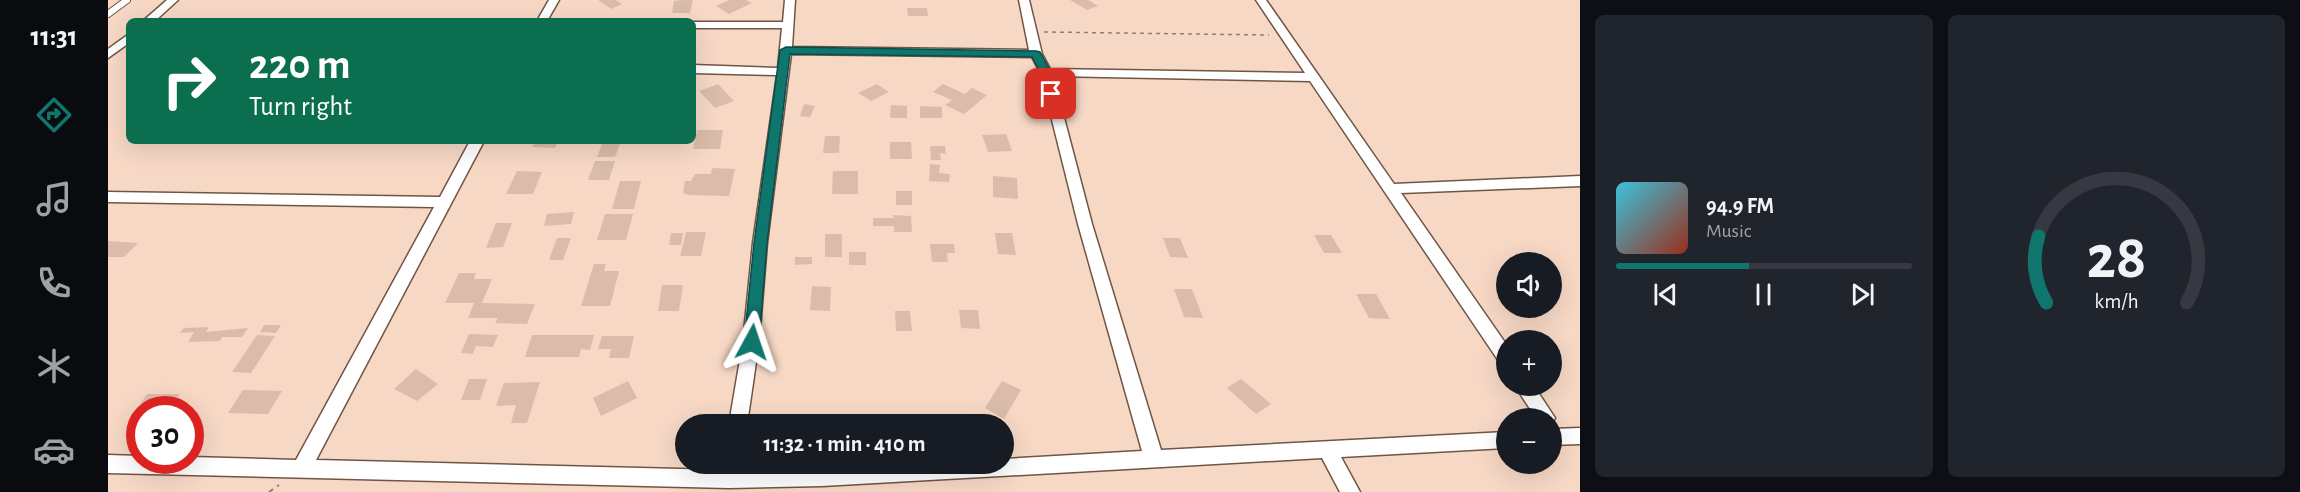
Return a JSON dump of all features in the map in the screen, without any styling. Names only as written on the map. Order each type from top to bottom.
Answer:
[{"type":"street","points":[[152,18],[173,0]]},
{"type":"street","points":[[545,18],[554,0]]},
{"type":"street","points":[[740,414],[752,342],[760,243],[786,50],[790,0]]},
{"type":"street","points":[[1024,0],[1033,32],[1036,54],[1046,72],[1085,224],[1154,459]]},
{"type":"street","points":[[1261,0],[1496,343]]},
{"type":"street","points":[[696,25],[788,25]]},
{"type":"street","points":[[108,55],[126,41]]},
{"type":"street","points":[[786,50],[1036,54]]},
{"type":"street","points":[[696,69],[782,72]]},
{"type":"street","points":[[1046,72],[1313,77]]},
{"type":"street","points":[[301,469],[475,144]]},
{"type":"street","points":[[1392,189],[1580,181]]},
{"type":"street","points":[[108,197],[444,202]]},
{"type":"street","points":[[1562,434],[1580,436]]},
{"type":"street","points":[[1014,467],[1496,441]]},
{"type":"street","points":[[1327,449],[1350,492]]},
{"type":"street","points":[[108,464],[301,469],[675,471]]},
{"type":"street","points":[[776,474],[822,477],[877,474]]},
{"type":"lane","points":[[108,14],[127,0]]},
{"type":"path","points":[[1033,32],[1284,35]]},
{"type":"building","points":[[598,0],[616,0],[622,4],[611,9]]},
{"type":"building","points":[[693,0],[690,13],[672,13],[674,1]]},
{"type":"building","points":[[729,0],[746,0],[752,3],[729,14],[716,6]]},
{"type":"building","points":[[1070,0],[1088,0],[1098,6],[1087,10]]},
{"type":"building","points":[[907,8],[927,8],[928,16],[908,16]]},
{"type":"building","points":[[718,84],[734,101],[715,108],[699,91]]},
{"type":"building","points":[[877,84],[889,92],[871,101],[858,93]]},
{"type":"building","points":[[943,84],[965,94],[972,88],[987,95],[964,114],[945,105],[952,100],[933,92]]},
{"type":"building","points":[[804,104],[815,106],[810,117],[800,116]]},
{"type":"building","points":[[891,105],[907,106],[907,118],[890,118]]},
{"type":"building","points":[[920,106],[942,107],[942,118],[920,118]]},
{"type":"building","points":[[697,130],[723,130],[720,149],[693,149],[696,144]]},
{"type":"building","points":[[1006,134],[1012,151],[988,152],[982,135]]},
{"type":"building","points":[[825,136],[840,136],[839,153],[823,153]]},
{"type":"building","points":[[890,142],[911,142],[912,159],[890,159]]},
{"type":"building","points":[[534,144],[557,144],[555,148],[532,147]]},
{"type":"building","points":[[602,144],[620,144],[615,157],[597,157]]},
{"type":"building","points":[[930,146],[945,146],[946,154],[940,153],[941,160],[931,160]]},
{"type":"building","points":[[595,161],[615,161],[609,180],[588,180]]},
{"type":"building","points":[[930,164],[940,165],[939,173],[950,174],[949,182],[929,181]]},
{"type":"building","points":[[712,168],[735,169],[729,196],[683,193],[685,181],[691,181],[695,174],[711,174]]},
{"type":"building","points":[[517,171],[542,172],[533,194],[506,194]]},
{"type":"building","points":[[833,171],[858,171],[858,194],[832,194]]},
{"type":"building","points":[[993,176],[1017,178],[1018,199],[993,197]]},
{"type":"building","points":[[620,181],[641,181],[634,209],[612,209]]},
{"type":"building","points":[[896,191],[912,191],[912,205],[896,205]]},
{"type":"building","points":[[574,212],[571,224],[544,226],[547,214]]},
{"type":"building","points":[[605,214],[633,214],[626,240],[597,240]]},
{"type":"building","points":[[893,215],[911,216],[912,232],[894,232],[894,226],[873,226],[873,218],[894,218]]},
{"type":"building","points":[[496,223],[512,223],[503,247],[486,248]]},
{"type":"building","points":[[686,232],[706,232],[701,256],[680,256]]},
{"type":"building","points":[[671,233],[683,233],[681,245],[669,245]]},
{"type":"building","points":[[995,233],[1012,233],[1016,255],[998,254]]},
{"type":"building","points":[[825,234],[842,234],[842,257],[825,257]]},
{"type":"building","points":[[1314,235],[1331,235],[1342,253],[1324,253]]},
{"type":"building","points":[[557,238],[571,238],[563,260],[549,260]]},
{"type":"building","points":[[1163,238],[1180,238],[1188,258],[1170,257]]},
{"type":"building","points":[[108,241],[138,243],[124,257],[108,257]]},
{"type":"building","points":[[930,244],[954,244],[955,253],[947,253],[948,262],[932,262]]},
{"type":"building","points":[[849,252],[866,252],[866,265],[849,265]]},
{"type":"building","points":[[795,257],[812,257],[812,264],[795,265]]},
{"type":"building","points":[[594,264],[606,264],[604,271],[619,271],[610,306],[581,306]]},
{"type":"building","points":[[459,273],[476,273],[474,279],[492,279],[482,303],[535,304],[527,324],[495,323],[498,318],[468,318],[474,303],[445,303]]},
{"type":"building","points":[[662,285],[683,285],[679,311],[658,311]]},
{"type":"building","points":[[812,286],[831,287],[830,311],[810,310]]},
{"type":"building","points":[[1174,289],[1192,289],[1203,318],[1184,317]]},
{"type":"building","points":[[1356,294],[1376,294],[1390,319],[1369,318]]},
{"type":"building","points":[[959,310],[978,310],[980,329],[961,328]]},
{"type":"building","points":[[895,311],[910,311],[912,331],[896,331]]},
{"type":"building","points":[[264,325],[281,325],[276,333],[260,332]]},
{"type":"building","points":[[209,327],[206,332],[248,328],[242,337],[222,337],[220,341],[188,342],[194,332],[180,333],[184,328]]},
{"type":"building","points":[[469,334],[498,335],[493,347],[476,346],[473,354],[461,353]]},
{"type":"building","points":[[257,335],[275,336],[251,373],[232,372]]},
{"type":"building","points":[[532,335],[594,335],[590,350],[581,349],[579,357],[525,357]]},
{"type":"building","points":[[602,336],[634,336],[629,358],[609,358],[611,349],[598,349]]},
{"type":"building","points":[[416,369],[438,384],[417,401],[394,389]]},
{"type":"building","points":[[469,379],[487,379],[480,400],[461,400]]},
{"type":"building","points":[[1241,379],[1271,404],[1256,414],[1227,388]]},
{"type":"building","points":[[628,381],[637,398],[601,416],[593,398]]},
{"type":"building","points":[[1002,381],[1021,390],[1007,414],[995,414],[985,408]]},
{"type":"building","points":[[540,382],[527,423],[511,423],[516,405],[496,406],[504,383]]},
{"type":"building","points":[[243,390],[282,391],[268,414],[228,413]]},
{"type":"building","points":[[147,394],[180,394],[179,396],[146,396]]},
{"type":"route","points":[[752,342],[760,243],[786,50],[1036,54],[1046,72],[1051,94]]}]
